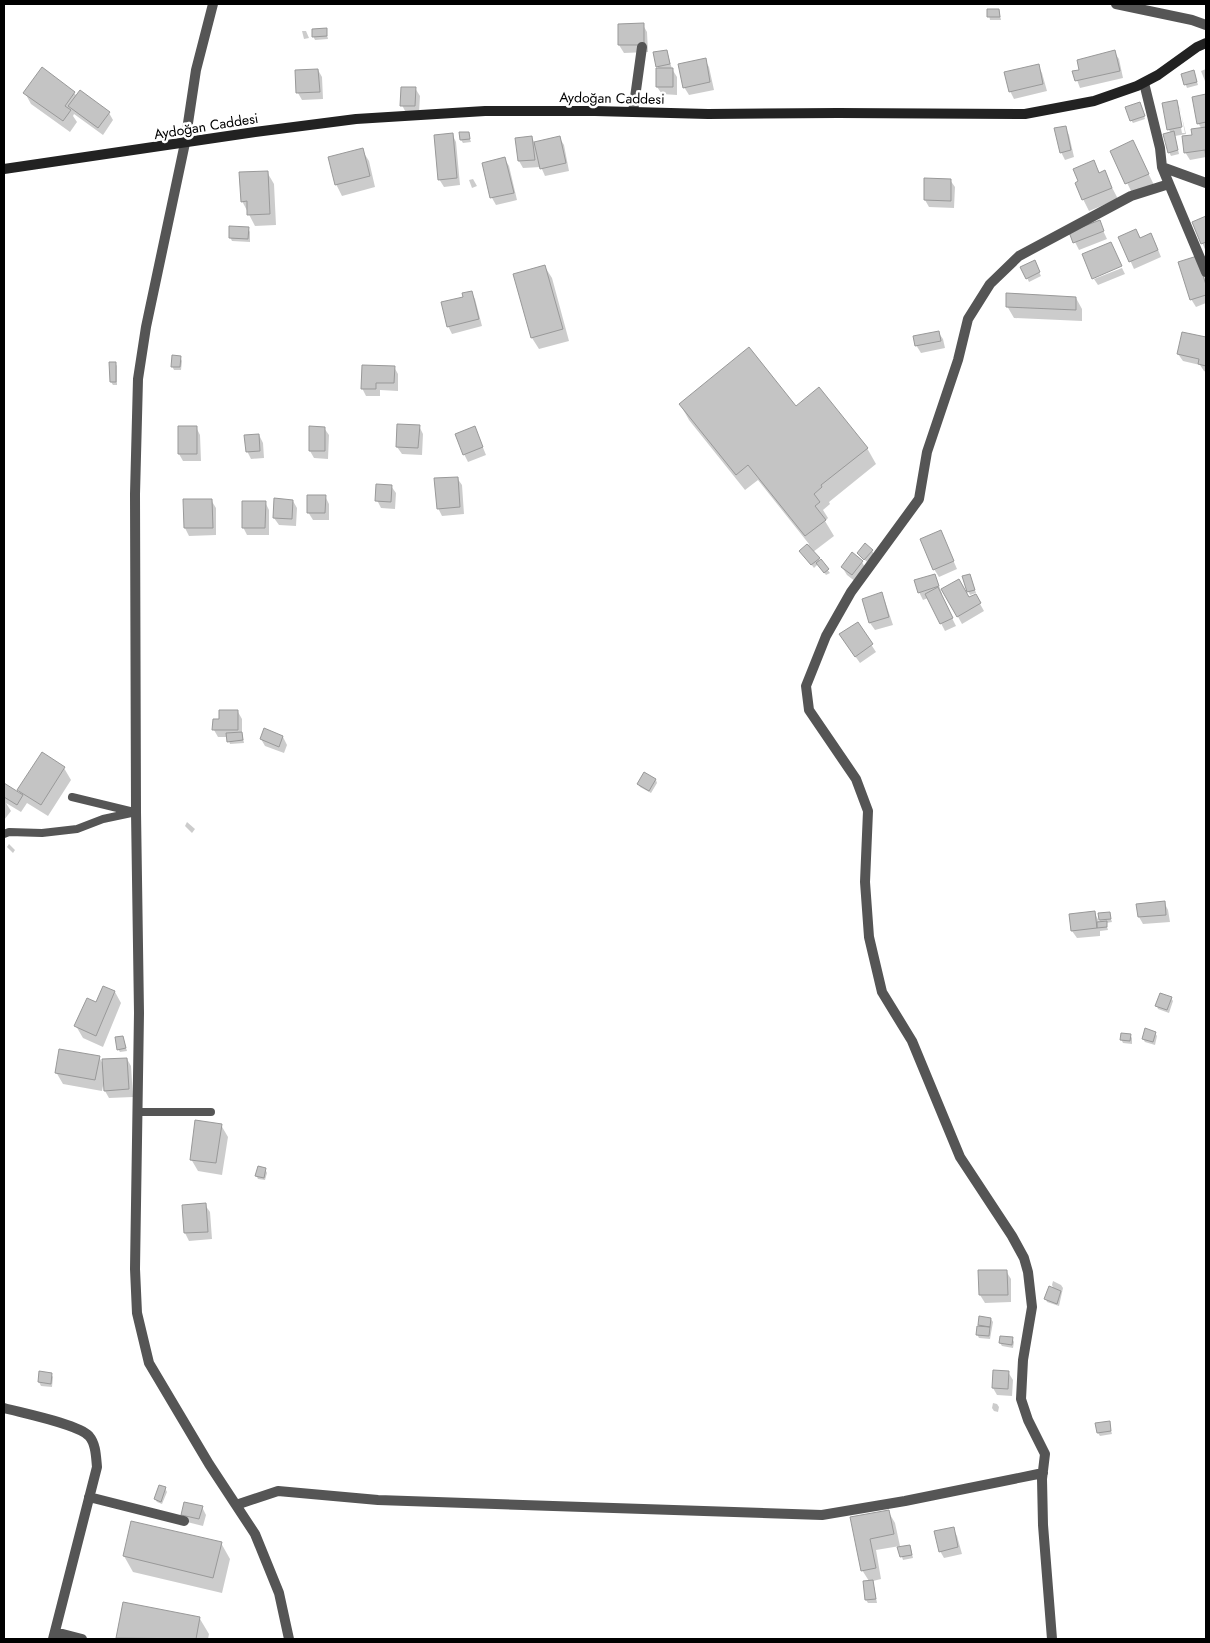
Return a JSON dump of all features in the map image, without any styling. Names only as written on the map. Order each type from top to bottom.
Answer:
[{"type":"street","points":[[213,4],[196,70],[185,143],[146,327],[138,379],[135,494],[136,812],[140,1013],[135,1269],[137,1313],[149,1363],[209,1464],[255,1534],[279,1593],[289,1639]]},
{"type":"street","points":[[1116,4],[1192,20],[1206,25]]},
{"type":"street","name":"Aydoğan Caddesi","points":[[4,169],[356,119],[485,111],[708,114],[1025,114],[1094,101],[1144,83],[1196,47],[1206,43]]},
{"type":"street","points":[[633,112],[642,47]]},
{"type":"street","points":[[1144,83],[1160,148],[1162,168],[1206,272]]},
{"type":"street","points":[[1162,168],[1206,183]]},
{"type":"street","points":[[1052,1639],[1043,1525],[1045,1454],[1028,1420],[1021,1399],[1023,1360],[1032,1307],[1028,1272],[1024,1258],[1012,1236],[960,1157],[912,1041],[882,992],[869,938],[865,882],[868,811],[856,779],[810,710],[806,686],[826,636],[851,592],[919,499],[927,452],[958,360],[968,319],[990,284],[1019,256],[1131,196],[1169,184]]},
{"type":"street","points":[[4,1408],[76,1428],[90,1437],[95,1450],[97,1466],[54,1636],[82,1639]]},
{"type":"street","points":[[236,1505],[278,1491],[378,1500],[822,1515],[905,1501],[1043,1473]]},
{"type":"street","points":[[89,1497],[184,1521]]},
{"type":"lane","points":[[72,796],[136,812]]},
{"type":"lane","points":[[4,834],[9,832],[42,833],[76,829],[103,819],[136,812]]},
{"type":"lane","points":[[139,1112],[212,1112]]},
{"type":"building","points":[[987,9],[999,9],[1000,17],[987,17]]},
{"type":"building","points":[[644,23],[644,45],[618,45],[618,24]]},
{"type":"building","points":[[327,28],[327,36],[312,37],[312,29]]},
{"type":"building","points":[[667,50],[670,64],[656,67],[653,52]]},
{"type":"building","points":[[1115,50],[1120,71],[1075,81],[1072,71],[1079,70],[1077,60]]},
{"type":"building","points":[[706,58],[710,82],[683,88],[678,64]]},
{"type":"building","points":[[1039,64],[1043,84],[1009,92],[1004,72]]},
{"type":"building","points":[[42,67],[75,92],[65,106],[71,110],[63,121],[23,93]]},
{"type":"building","points":[[656,68],[673,68],[673,87],[656,87]]},
{"type":"building","points":[[318,69],[320,92],[296,93],[295,70]]},
{"type":"building","points":[[1194,70],[1197,82],[1184,85],[1181,74]]},
{"type":"building","points":[[401,87],[416,87],[415,106],[400,106]]},
{"type":"building","points":[[80,90],[110,112],[98,128],[68,106]]},
{"type":"building","points":[[1206,94],[1206,122],[1197,124],[1192,97]]},
{"type":"building","points":[[1177,100],[1182,127],[1167,130],[1162,103]]},
{"type":"building","points":[[1140,102],[1145,116],[1130,121],[1125,107]]},
{"type":"building","points":[[1066,126],[1071,150],[1060,153],[1054,128]]},
{"type":"building","points":[[1206,127],[1206,159],[1205,150],[1184,153],[1182,136],[1192,135],[1191,129]]},
{"type":"building","points":[[1174,131],[1178,150],[1168,153],[1163,134]]},
{"type":"building","points":[[459,132],[469,132],[470,139],[460,140]]},
{"type":"building","points":[[453,133],[457,178],[438,180],[434,135]]},
{"type":"building","points":[[532,136],[535,160],[518,161],[515,138]]},
{"type":"building","points":[[560,136],[566,163],[540,169],[534,142]]},
{"type":"building","points":[[1133,140],[1149,174],[1125,184],[1110,151]]},
{"type":"building","points":[[363,148],[370,176],[335,185],[328,157]]},
{"type":"building","points":[[505,157],[514,193],[490,198],[482,163]]},
{"type":"building","points":[[1094,160],[1099,173],[1105,170],[1112,188],[1082,200],[1075,183],[1078,181],[1073,169]]},
{"type":"building","points":[[268,171],[270,214],[247,215],[247,201],[241,202],[239,172]]},
{"type":"building","points":[[924,178],[951,179],[951,201],[924,200]]},
{"type":"building","points":[[1206,216],[1206,242],[1201,244],[1192,222]]},
{"type":"building","points":[[1100,220],[1104,231],[1073,243],[1069,232]]},
{"type":"building","points":[[229,226],[249,227],[248,239],[229,238]]},
{"type":"building","points":[[1136,229],[1140,238],[1151,233],[1158,250],[1129,262],[1118,237]]},
{"type":"building","points":[[1111,242],[1122,266],[1092,279],[1082,254]]},
{"type":"building","points":[[1197,256],[1206,285],[1206,295],[1190,300],[1178,262]]},
{"type":"building","points":[[1035,260],[1040,272],[1026,279],[1020,267]]},
{"type":"building","points":[[545,265],[563,329],[531,338],[513,274]]},
{"type":"building","points":[[472,291],[479,319],[447,327],[441,302],[463,297],[462,293]]},
{"type":"building","points":[[1006,293],[1076,297],[1076,310],[1006,307]]},
{"type":"building","points":[[939,331],[941,341],[915,346],[913,336]]},
{"type":"building","points":[[1182,332],[1206,337],[1206,366],[1198,364],[1199,359],[1177,354]]},
{"type":"building","points":[[749,347],[796,406],[819,387],[868,448],[821,485],[822,487],[814,494],[820,502],[815,506],[826,520],[805,536],[748,465],[736,475],[679,404]]},
{"type":"building","points":[[172,355],[181,356],[180,367],[171,367]]},
{"type":"building","points":[[109,362],[116,362],[116,382],[110,382]]},
{"type":"building","points":[[362,365],[395,366],[394,383],[376,383],[376,389],[361,389]]},
{"type":"building","points":[[397,424],[420,425],[418,448],[396,447]]},
{"type":"building","points":[[178,426],[197,426],[197,454],[178,454]]},
{"type":"building","points":[[309,426],[325,427],[325,451],[309,451]]},
{"type":"building","points":[[475,426],[483,447],[463,455],[455,434]]},
{"type":"building","points":[[259,434],[260,451],[246,452],[244,435]]},
{"type":"building","points":[[458,477],[460,507],[437,509],[434,478]]},
{"type":"building","points":[[376,484],[392,485],[391,502],[375,501]]},
{"type":"building","points":[[307,495],[326,495],[325,513],[307,513]]},
{"type":"building","points":[[274,498],[293,500],[292,519],[273,518]]},
{"type":"building","points":[[183,499],[212,499],[213,528],[184,528]]},
{"type":"building","points":[[242,501],[266,501],[265,528],[242,528]]},
{"type":"building","points":[[941,530],[954,561],[933,570],[920,539]]},
{"type":"building","points":[[865,543],[873,550],[864,560],[857,553]]},
{"type":"building","points":[[807,544],[820,558],[811,565],[799,551]]},
{"type":"building","points":[[852,552],[863,561],[852,575],[841,567]]},
{"type":"building","points":[[821,559],[829,569],[824,573],[816,563]]},
{"type":"building","points":[[935,574],[939,586],[918,593],[914,580]]},
{"type":"building","points":[[970,574],[975,590],[967,592],[962,576]]},
{"type":"building","points":[[959,579],[969,597],[976,594],[981,603],[957,617],[941,589]]},
{"type":"building","points":[[938,587],[953,618],[940,624],[925,594]]},
{"type":"building","points":[[882,592],[889,617],[869,623],[862,599]]},
{"type":"building","points":[[858,622],[873,644],[855,657],[839,634]]},
{"type":"building","points":[[219,710],[238,710],[238,730],[212,730],[213,719],[219,719]]},
{"type":"building","points":[[264,728],[283,736],[279,747],[260,739]]},
{"type":"building","points":[[242,732],[243,740],[227,742],[226,733]]},
{"type":"building","points":[[42,752],[65,767],[41,805],[17,790]]},
{"type":"building","points":[[644,772],[656,779],[649,791],[637,784]]},
{"type":"building","points":[[4,783],[23,795],[17,805],[4,797]]},
{"type":"building","points":[[1165,901],[1166,915],[1138,917],[1136,904]]},
{"type":"building","points":[[1095,911],[1097,928],[1071,931],[1069,914]]},
{"type":"building","points":[[1110,912],[1111,919],[1099,920],[1098,913]]},
{"type":"building","points":[[1107,921],[1107,927],[1097,928],[1097,922]]},
{"type":"building","points":[[103,986],[115,991],[96,1036],[74,1026],[87,998],[96,1002]]},
{"type":"building","points":[[1160,993],[1172,997],[1167,1010],[1155,1006]]},
{"type":"building","points":[[1145,1028],[1156,1032],[1153,1042],[1142,1039]]},
{"type":"building","points":[[1121,1033],[1131,1034],[1130,1041],[1120,1040]]},
{"type":"building","points":[[123,1036],[126,1048],[117,1050],[115,1037]]},
{"type":"building","points":[[59,1049],[100,1056],[95,1080],[55,1073]]},
{"type":"building","points":[[127,1058],[129,1089],[104,1091],[102,1059]]},
{"type":"building","points":[[195,1120],[222,1124],[216,1163],[190,1160]]},
{"type":"building","points":[[258,1166],[266,1168],[264,1178],[255,1176]]},
{"type":"building","points":[[206,1203],[208,1232],[184,1233],[182,1205]]},
{"type":"building","points":[[978,1270],[1007,1270],[1008,1295],[979,1295]]},
{"type":"building","points":[[1049,1286],[1061,1291],[1057,1304],[1044,1299]]},
{"type":"building","points":[[979,1316],[991,1318],[990,1327],[978,1325]]},
{"type":"building","points":[[977,1326],[990,1327],[989,1336],[976,1335]]},
{"type":"building","points":[[1000,1336],[1013,1337],[1012,1345],[999,1343]]},
{"type":"building","points":[[993,1370],[1009,1371],[1008,1389],[992,1388]]},
{"type":"building","points":[[39,1371],[52,1373],[51,1384],[38,1382]]},
{"type":"building","points":[[1110,1421],[1111,1431],[1097,1433],[1095,1423]]},
{"type":"building","points":[[159,1485],[166,1487],[161,1502],[154,1499]]},
{"type":"building","points":[[184,1502],[203,1506],[199,1519],[181,1515]]},
{"type":"building","points":[[889,1510],[894,1534],[870,1539],[876,1568],[861,1571],[850,1517]]},
{"type":"building","points":[[131,1521],[222,1542],[213,1578],[123,1556]]},
{"type":"building","points":[[954,1527],[958,1547],[939,1552],[934,1531]]},
{"type":"building","points":[[910,1545],[912,1555],[900,1557],[897,1547]]},
{"type":"building","points":[[873,1580],[876,1599],[865,1600],[863,1581]]},
{"type":"building","points":[[123,1602],[200,1617],[196,1639],[116,1638]]}]
